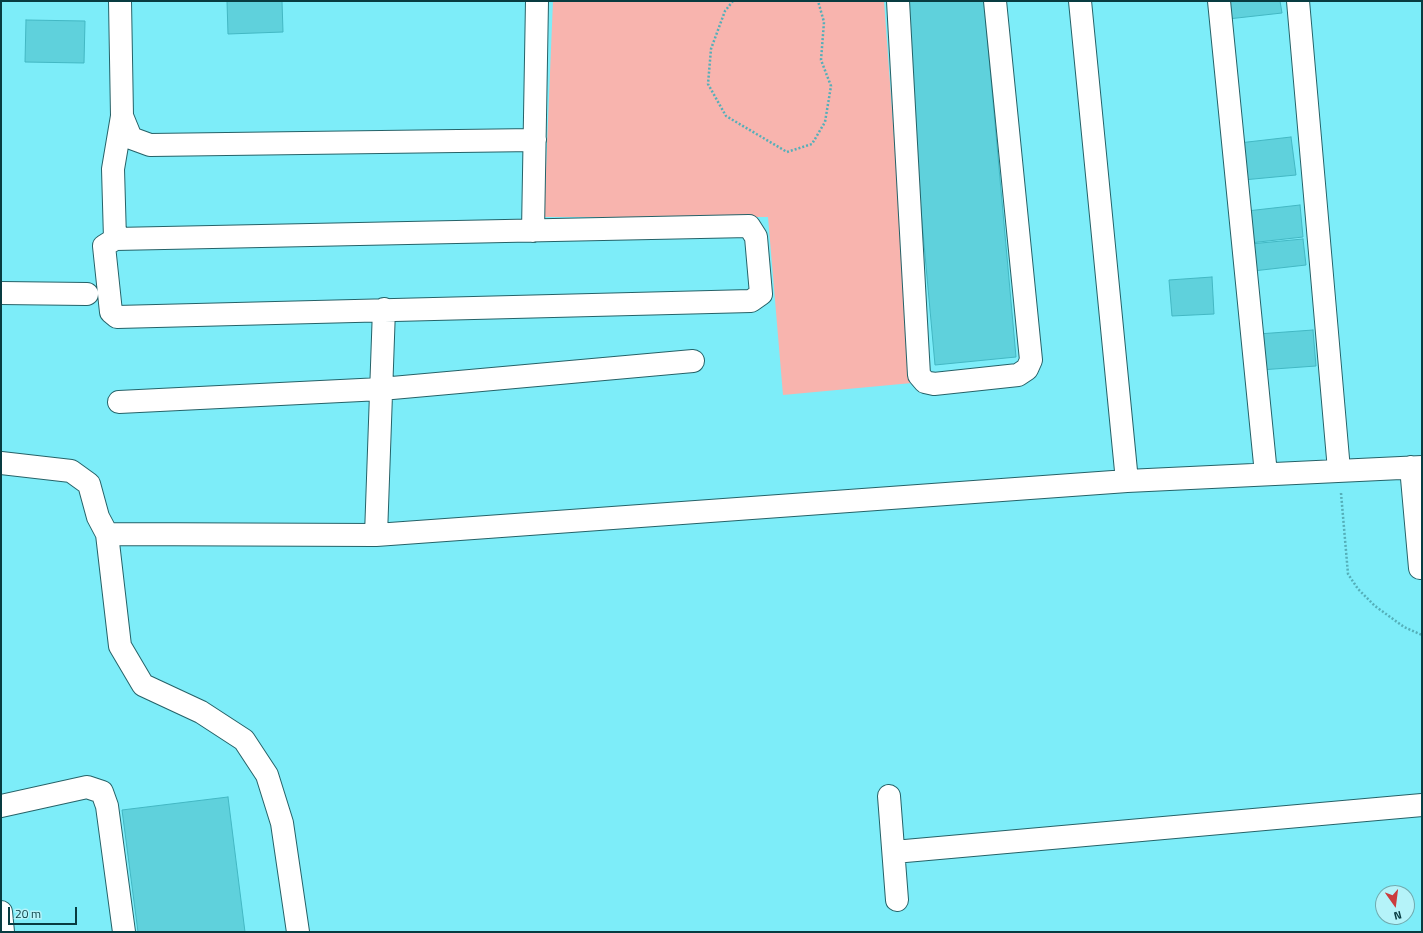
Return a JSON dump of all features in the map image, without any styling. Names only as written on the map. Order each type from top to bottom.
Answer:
[{"type":"street","points":[[115,239],[113,169],[122,116],[120,1]]},
{"type":"street","points":[[533,231],[537,1]]},
{"type":"street","points":[[898,1],[919,375],[925,382],[934,384],[1018,375],[1027,368],[1031,360],[995,1]]},
{"type":"street","points":[[1080,1],[1127,481]]},
{"type":"street","points":[[1220,1],[1266,474]]},
{"type":"street","points":[[1298,1],[1339,470]]},
{"type":"street","points":[[122,116],[131,138],[150,145],[535,140]]},
{"type":"street","points":[[749,226],[756,237],[761,294],[751,301],[117,317],[111,312],[104,246],[115,239],[749,226]]},
{"type":"street","points":[[1,293],[88,294]]},
{"type":"street","points":[[376,534],[384,310]]},
{"type":"street","points":[[119,402],[381,389],[693,361]]},
{"type":"street","points":[[1,463],[71,471],[89,484],[98,517],[107,534],[120,646],[143,685],[201,712],[244,740],[267,775],[282,824],[298,932]]},
{"type":"street","points":[[107,534],[376,534],[1127,481],[1416,467],[1420,568]]},
{"type":"street","points":[[1,806],[87,787],[102,792],[107,806],[124,932]]},
{"type":"street","points":[[889,796],[897,900]]},
{"type":"street","points":[[894,852],[1422,805]]},
{"type":"street","points":[[1,912],[3,932]]},
{"type":"path","points":[[734,1],[725,11],[711,49],[708,84],[726,116],[787,152],[812,144],[825,122],[831,86],[821,60],[824,22],[818,1]]},
{"type":"path","points":[[1339,470],[1348,574],[1358,589],[1375,606],[1404,627],[1422,636]]},
{"type":"shaded area","points":[[553,1],[884,1],[912,383],[783,395],[768,217],[544,217]]},
{"type":"building","points":[[227,1],[282,1],[283,32],[228,34]]},
{"type":"building","points":[[902,1],[984,1],[1016,357],[935,365]]},
{"type":"building","points":[[1227,1],[1280,1],[1282,13],[1228,19]]},
{"type":"building","points":[[26,20],[85,21],[84,63],[25,62]]},
{"type":"building","points":[[1291,137],[1296,175],[1243,180],[1239,143]]},
{"type":"building","points":[[1300,205],[1303,237],[1250,243],[1247,211]]},
{"type":"building","points":[[1303,239],[1306,265],[1253,271],[1250,244]]},
{"type":"building","points":[[1212,277],[1214,314],[1172,316],[1169,280]]},
{"type":"building","points":[[1313,330],[1316,366],[1260,370],[1258,334]]},
{"type":"building","points":[[228,797],[245,932],[138,932],[122,810]]}]
